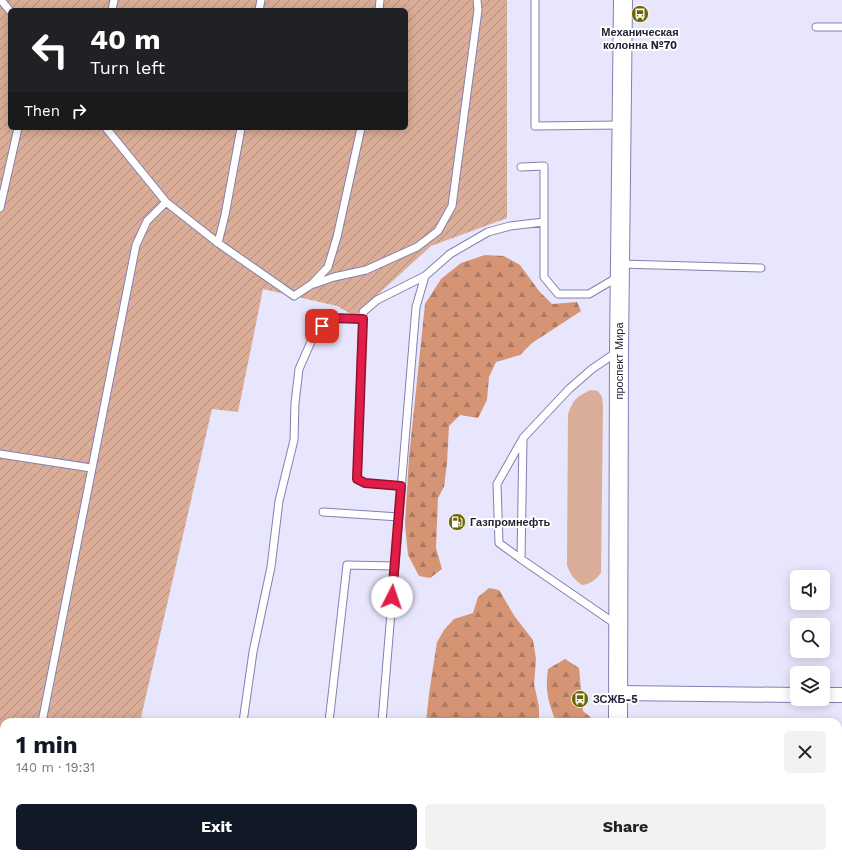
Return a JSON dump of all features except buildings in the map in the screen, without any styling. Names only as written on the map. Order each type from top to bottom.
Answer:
[{"type":"street","name":"проспект Мира","points":[[618,718],[619,350],[623,0]]},
{"type":"street","points":[[618,693],[790,694]]},
{"type":"street","points":[[830,695],[842,695]]},
{"type":"lane","points":[[1,0],[8,9]]},
{"type":"lane","points":[[312,284],[334,276],[366,270],[417,247],[438,231],[452,206],[478,10],[477,0]]},
{"type":"lane","points":[[535,0],[535,126],[621,125]]},
{"type":"lane","points":[[816,27],[842,27]]},
{"type":"lane","points":[[0,208],[18,130]]},
{"type":"lane","points":[[108,130],[166,202],[218,243],[294,296],[312,284],[328,267],[337,237],[360,130]]},
{"type":"lane","points":[[218,243],[225,215],[241,130]]},
{"type":"lane","points":[[521,166],[544,166],[544,277],[558,294],[589,294],[620,270],[761,268]]},
{"type":"lane","points":[[43,718],[136,245],[147,221],[166,202]]},
{"type":"lane","points":[[401,486],[365,483],[357,479],[363,312],[377,300],[425,276],[450,254],[488,232],[510,226],[544,222]]},
{"type":"lane","points":[[382,718],[416,307],[425,276]]},
{"type":"lane","points":[[244,718],[253,652],[271,567],[279,501],[294,440],[294,403],[299,369],[314,335],[330,318],[363,319]]},
{"type":"lane","points":[[618,626],[499,543],[497,484],[523,438],[569,389],[592,369],[619,350]]},
{"type":"lane","points":[[521,559],[523,438]]},
{"type":"lane","points":[[0,454],[91,468]]},
{"type":"lane","points":[[323,512],[399,517]]},
{"type":"lane","points":[[329,718],[347,565],[395,566]]},
{"type":"shaded area","points":[[0,0],[507,0],[507,218],[431,246],[354,316],[337,306],[263,289],[238,412],[212,409],[141,718],[0,718]]},
{"type":"shaded area","points":[[591,390],[598,391],[602,397],[603,406],[601,573],[593,581],[582,585],[569,571],[567,565],[568,414],[576,399],[582,394]]},
{"type":"green space","points":[[485,255],[504,256],[520,265],[539,291],[552,304],[577,302],[581,311],[532,343],[520,355],[496,362],[489,377],[487,400],[478,418],[460,415],[449,426],[444,487],[438,498],[436,548],[442,569],[430,578],[419,576],[408,555],[405,524],[409,457],[425,304],[441,279],[461,263]]},
{"type":"green space","points":[[489,588],[499,590],[515,617],[533,640],[536,659],[534,684],[539,707],[539,718],[426,718],[437,642],[444,630],[454,619],[473,613],[478,597]]},
{"type":"green space","points":[[565,659],[579,668],[583,711],[591,718],[555,718],[548,696],[548,669]]},
{"type":"place","name":"Механическая колонна №70","points":[[640,14]]},
{"type":"place","name":"Газпромнефть","points":[[457,522]]},
{"type":"place","name":"ЗСЖБ-5","points":[[580,699]]},
{"type":"route","points":[[322,326],[330,318],[363,319],[357,479],[365,483],[401,486],[392,597]]}]
